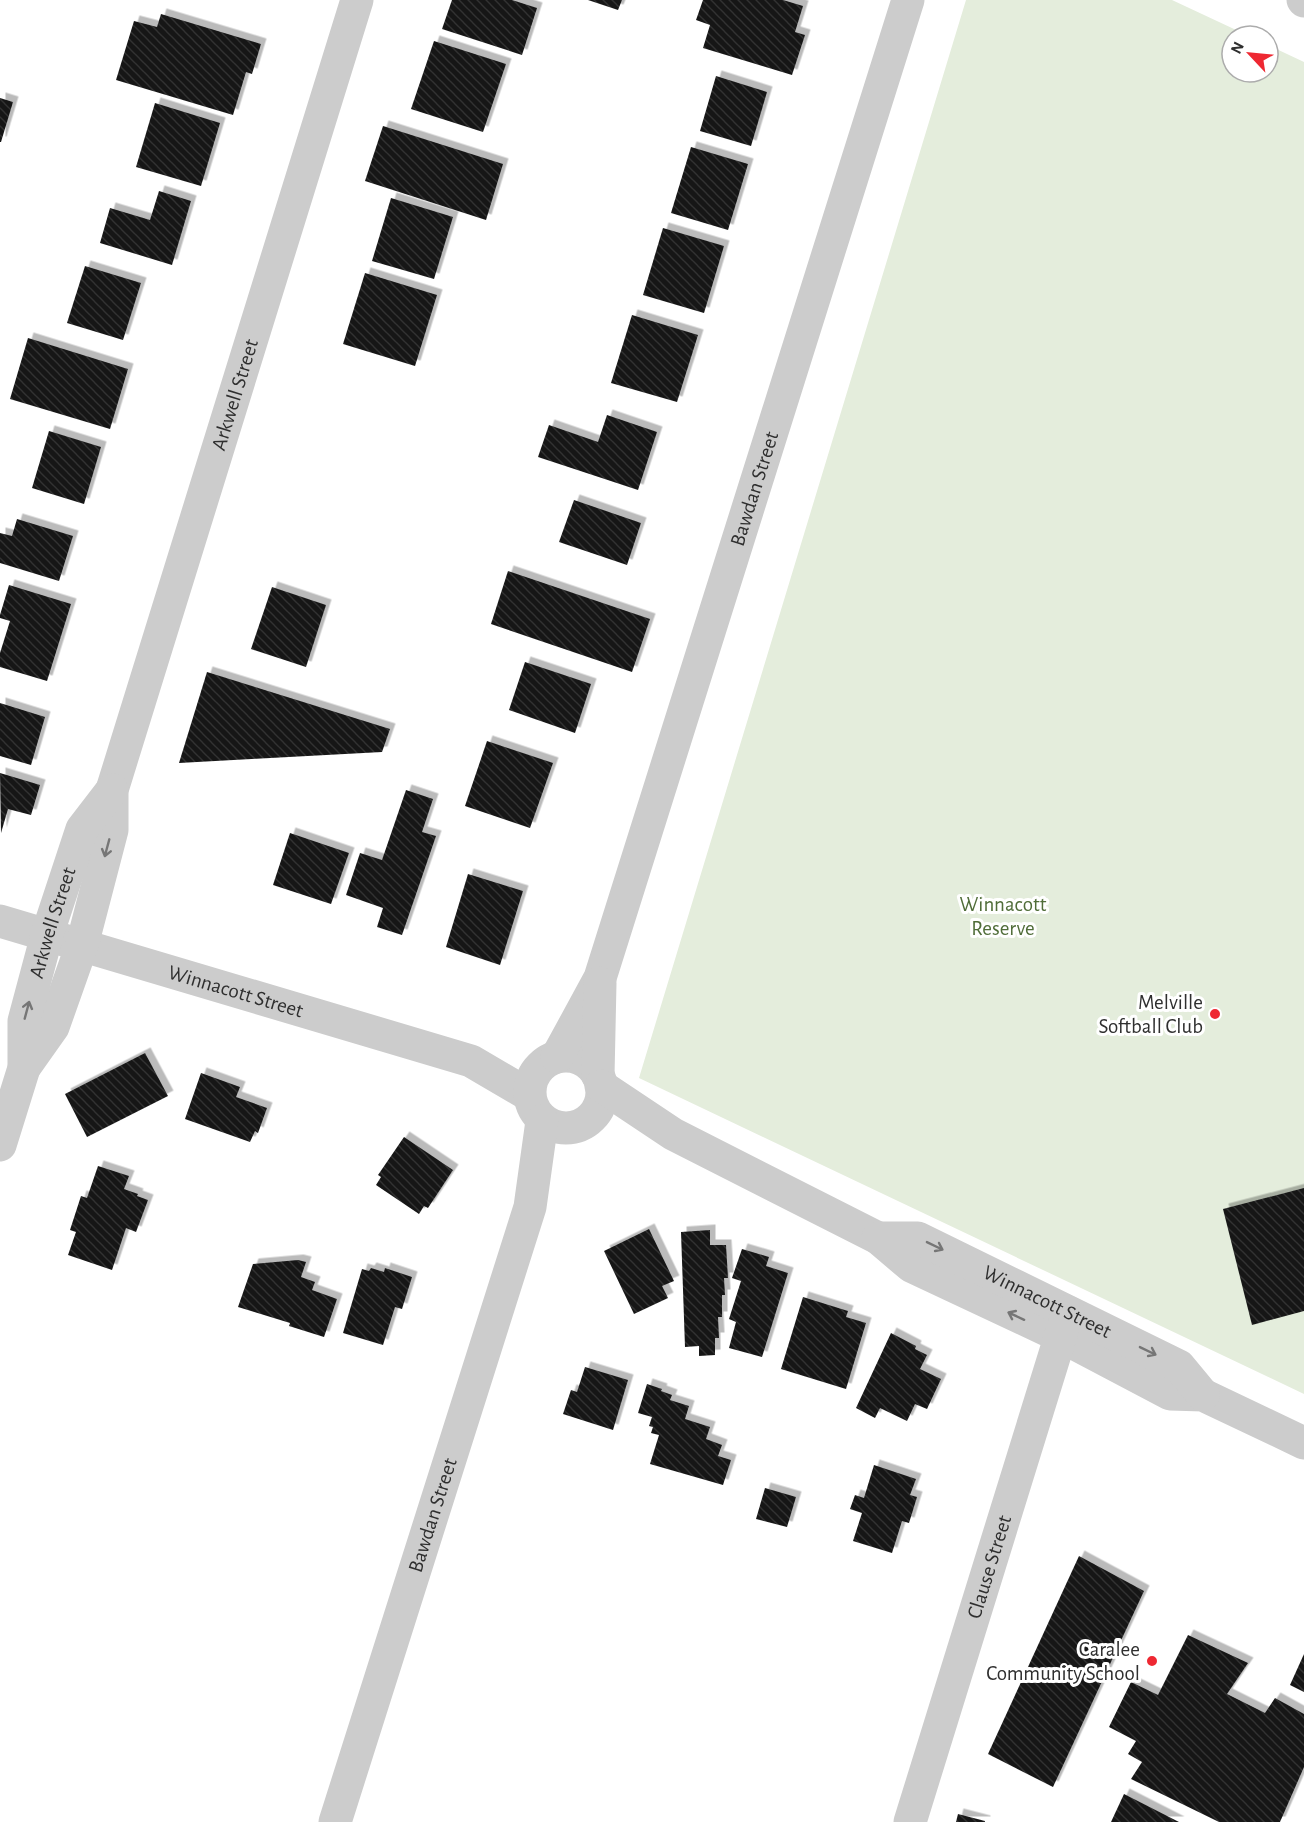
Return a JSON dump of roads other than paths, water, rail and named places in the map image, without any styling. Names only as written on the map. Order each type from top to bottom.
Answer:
[{"type":"street","name":"Arkwell Street","points":[[24,1068],[53,1027],[82,945],[112,830],[112,790],[357,0]]},
{"type":"street","name":"Bawdan Street","points":[[549,1061],[600,978],[908,0]]},
{"type":"street","name":"Arkwell Street","points":[[0,1145],[24,1068],[24,1021],[46,935],[82,829],[112,790]]},
{"type":"street","name":"Winnacott Street","points":[[0,921],[471,1061],[558,1116],[673,1134]]},
{"type":"street","name":"Bawdan Street","points":[[600,978],[600,1081]]},
{"type":"street","points":[[575,1057],[585,1061],[600,1081],[602,1096],[599,1107],[558,1116],[531,1080],[549,1061],[575,1057]]},
{"type":"street","name":"Winnacott Street","points":[[471,1061],[549,1061]]},
{"type":"street","name":"Winnacott Street","points":[[600,1081],[673,1134],[878,1238],[911,1266],[1064,1324],[1170,1394],[1203,1395],[1304,1443]]},
{"type":"street","name":"Bawdan Street","points":[[335,1822],[558,1116]]},
{"type":"street","name":"Clause Street","points":[[910,1822],[1064,1324]]},
{"type":"place","name":"Melville Softball Club","points":[[1215,1014]]},
{"type":"place","name":"Caralee Community School","points":[[1152,1661]]},
{"type":"park label","name":"Winnacott Reserve","points":[[1003,916]]}]
